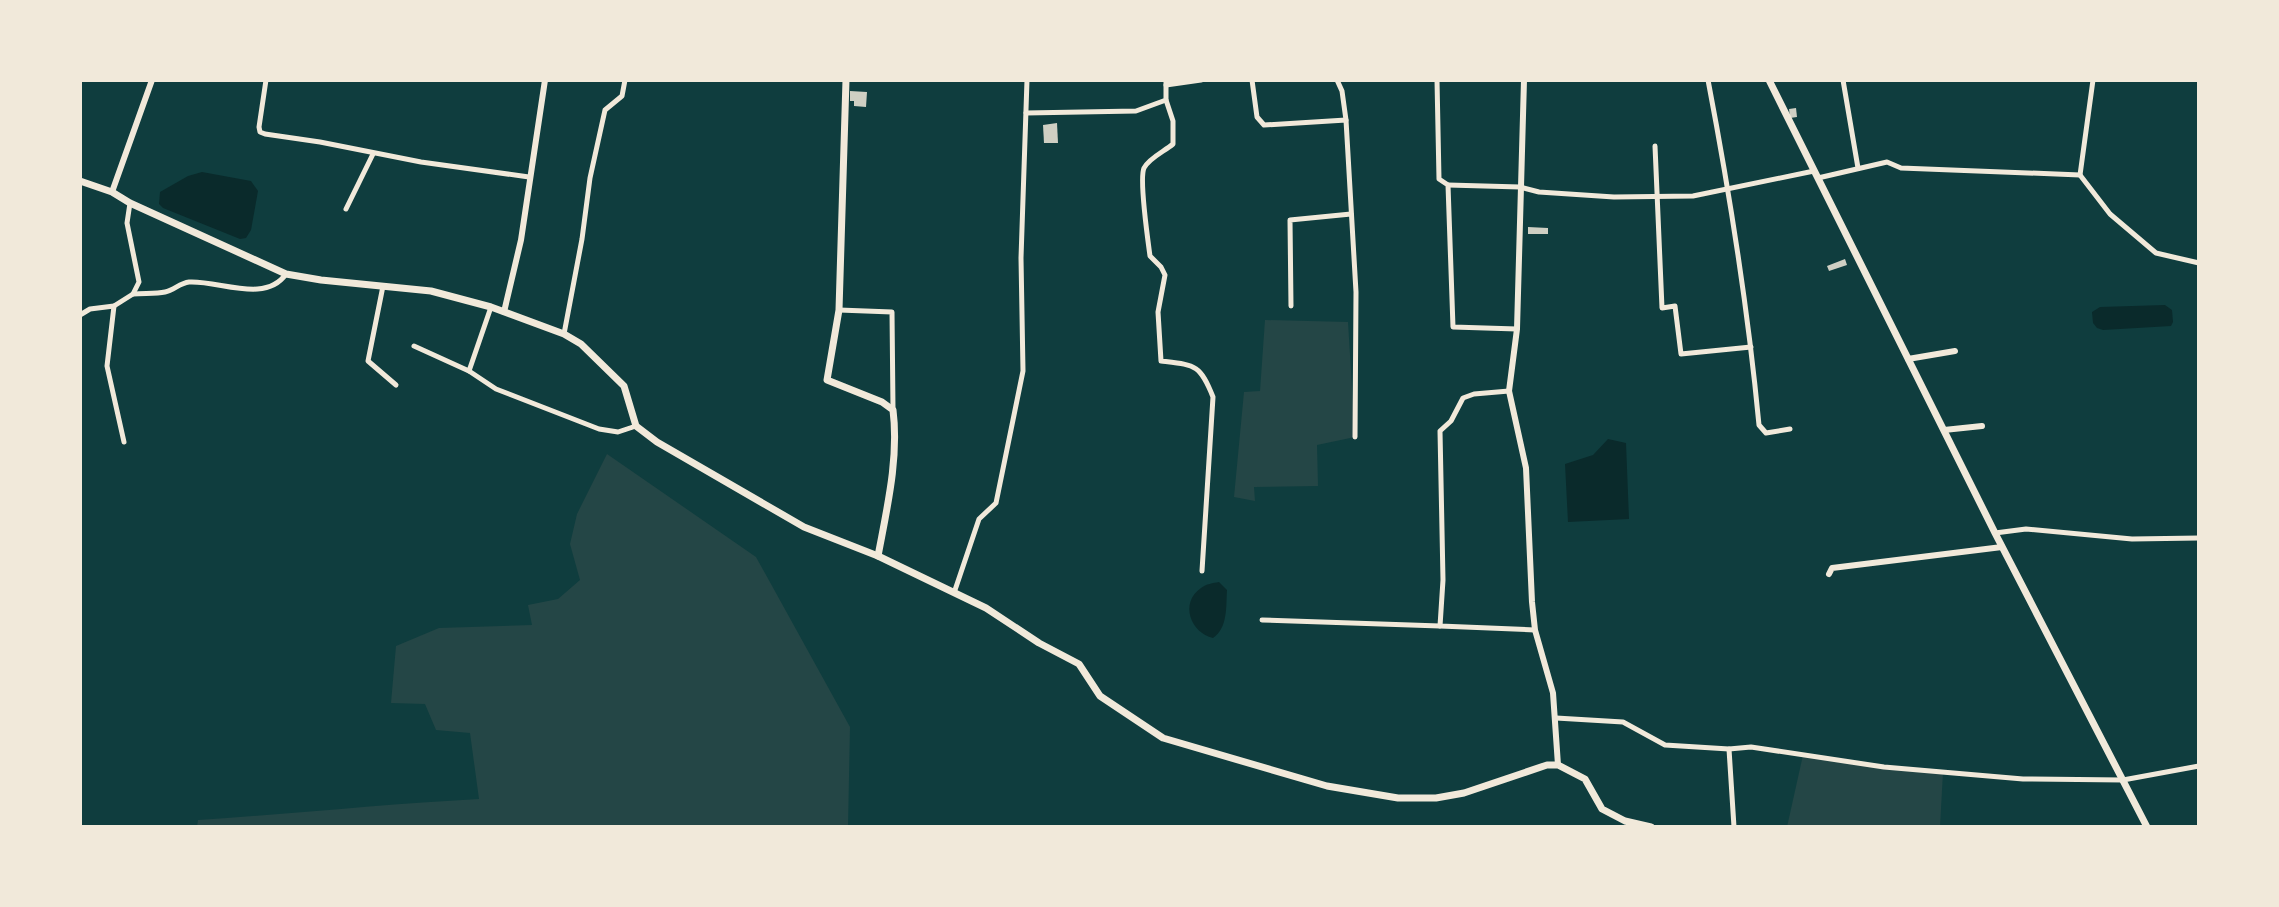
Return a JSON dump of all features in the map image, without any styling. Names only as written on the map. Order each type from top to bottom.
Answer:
[{"type":"main road","points":[[846,80],[839,310],[827,380],[882,402],[893,410],[896,433],[878,556]]},
{"type":"main road","points":[[1769,80],[2002,547],[2147,827]]},
{"type":"main road","points":[[80,181],[112,192],[286,274],[431,291],[491,307],[564,334],[581,344],[624,386],[636,426],[657,442],[804,527],[878,556],[986,608],[1039,643],[1079,664],[1100,696],[1163,738],[1327,786],[1398,798],[1436,798],[1464,793],[1547,765],[1558,765],[1585,779],[1602,809],[1625,821],[1651,827]]},
{"type":"street","points":[[112,192],[152,80]]},
{"type":"street","points":[[266,80],[260,132],[373,154],[529,177]]},
{"type":"street","points":[[504,312],[521,240],[545,80]]},
{"type":"street","points":[[564,334],[590,178],[605,110],[622,96],[625,80]]},
{"type":"street","points":[[953,594],[979,519],[996,503],[1023,371],[1021,258],[1027,80]]},
{"type":"street","points":[[1201,80],[1166,83],[1166,100],[1173,121],[1173,144],[1151,161],[1143,172],[1150,256],[1165,275],[1158,312],[1161,361],[1193,365],[1204,373],[1213,397],[1202,571]]},
{"type":"street","points":[[1252,80],[1257,117],[1264,125],[1346,120]]},
{"type":"street","points":[[1337,80],[1342,91],[1346,120],[1356,292],[1355,437]]},
{"type":"street","points":[[1437,80],[1439,179],[1448,185],[1520,187],[1539,192],[1657,198],[1693,196],[1887,162],[1901,168],[2080,175]]},
{"type":"street","points":[[1524,80],[1517,329],[1509,391],[1526,468],[1535,630],[1553,693],[1558,765]]},
{"type":"street","points":[[1708,80],[1730,190],[1759,425],[1766,433],[1790,429]]},
{"type":"street","points":[[1843,80],[1858,168]]},
{"type":"street","points":[[2093,80],[2080,175],[2110,214],[2156,253],[2199,263]]},
{"type":"street","points":[[1026,113],[1136,111],[1166,100]]},
{"type":"street","points":[[1655,146],[1662,308],[1675,306],[1681,354],[1751,347]]},
{"type":"street","points":[[346,209],[373,154]]},
{"type":"street","points":[[1448,185],[1453,327],[1517,329]]},
{"type":"street","points":[[130,203],[127,223],[139,282],[133,294]]},
{"type":"street","points":[[1291,306],[1290,220],[1351,214]]},
{"type":"street","points":[[80,315],[90,309],[114,306],[133,294],[167,291],[189,282],[244,288],[269,287],[280,282],[286,274]]},
{"type":"street","points":[[383,286],[368,361],[396,385]]},
{"type":"street","points":[[114,306],[107,366],[124,442]]},
{"type":"street","points":[[469,371],[491,307]]},
{"type":"street","points":[[839,310],[892,312],[893,410]]},
{"type":"street","points":[[414,346],[469,371],[496,389],[599,429],[618,432],[636,426]]},
{"type":"street","points":[[1908,359],[1955,351]]},
{"type":"street","points":[[1440,626],[1443,580],[1440,431],[1451,421],[1463,398],[1509,391]]},
{"type":"street","points":[[1944,430],[1982,426]]},
{"type":"street","points":[[1995,533],[2026,529],[2132,539],[2199,538]]},
{"type":"street","points":[[1829,574],[1832,568],[2002,547]]},
{"type":"street","points":[[1262,620],[1535,630]]},
{"type":"street","points":[[1556,718],[1623,722],[1665,745],[1729,749],[1751,747],[1884,767],[2023,779],[2123,780],[2199,766]]},
{"type":"street","points":[[1729,749],[1734,827]]},
{"type":"shaded area","points":[[202,172],[251,181],[258,191],[251,230],[246,238],[240,239],[159,204],[160,192],[188,176]]},
{"type":"shaded area","points":[[2165,305],[2172,310],[2171,326],[2103,330],[2093,323],[2092,312],[2100,307]]},
{"type":"shaded area","points":[[1265,320],[1348,322],[1355,437],[1317,445],[1318,486],[1254,487],[1255,501],[1234,497],[1244,392],[1260,391]]},
{"type":"shaded area","points":[[1608,439],[1626,443],[1629,519],[1568,522],[1565,464],[1593,455]]},
{"type":"shaded area","points":[[607,454],[756,557],[850,727],[848,827],[197,827],[198,820],[479,799],[470,733],[436,730],[425,704],[391,703],[396,646],[439,628],[532,625],[528,605],[558,599],[580,580],[570,544],[577,514]]},
{"type":"shaded area","points":[[1219,582],[1227,590],[1226,610],[1224,623],[1213,638],[1194,624],[1189,609],[1194,594],[1207,585]]},
{"type":"shaded area","points":[[1803,755],[1943,772],[1940,827],[1787,827]]},
{"type":"building","points":[[850,91],[867,92],[866,107],[854,106],[854,101],[850,101]]},
{"type":"building","points":[[1796,108],[1797,117],[1790,118],[1789,109]]},
{"type":"building","points":[[1057,123],[1058,143],[1044,143],[1043,125]]},
{"type":"building","points":[[1528,227],[1548,228],[1548,234],[1528,234]]},
{"type":"building","points":[[1845,259],[1847,265],[1829,271],[1827,266]]}]
